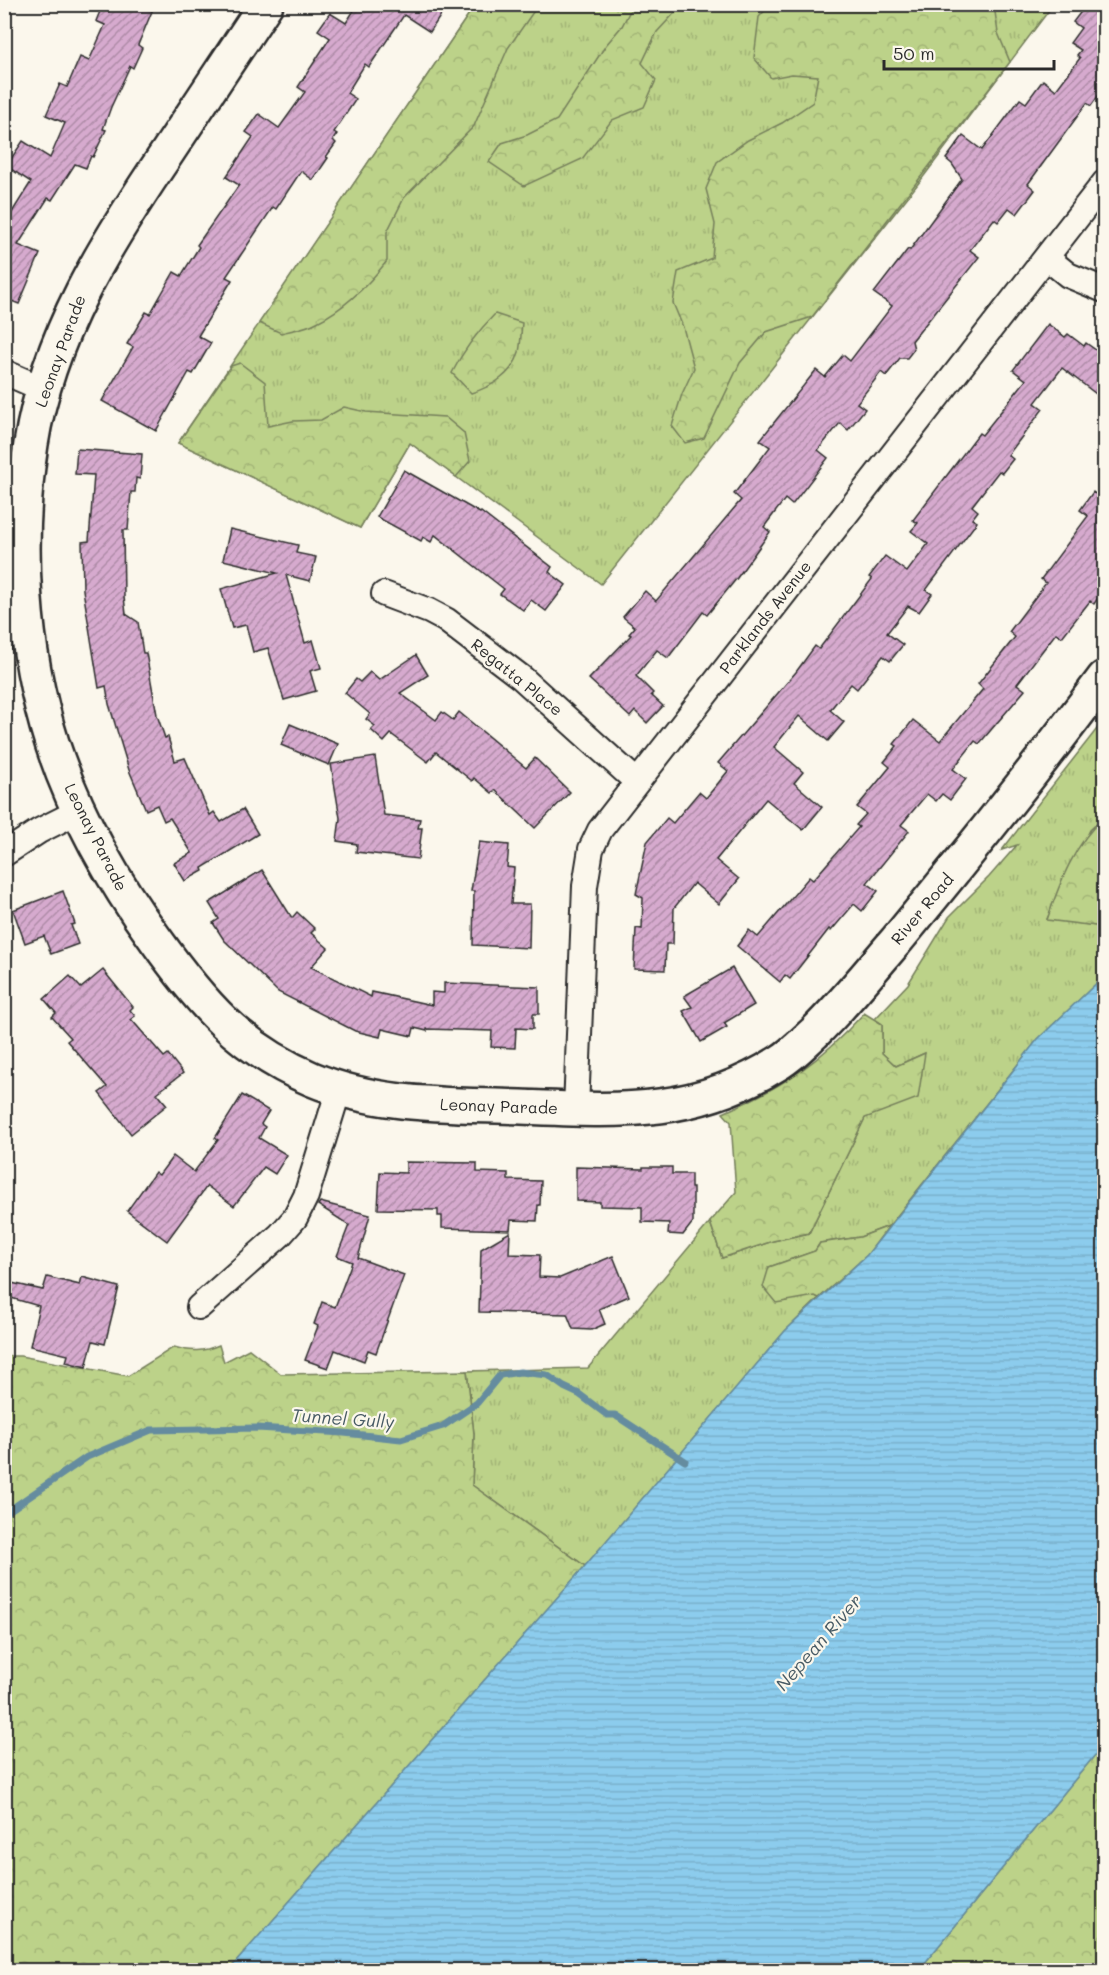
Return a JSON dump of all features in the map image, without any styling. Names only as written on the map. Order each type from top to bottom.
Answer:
[{"type":"street","name":"Leonay Parade","points":[[266,4],[103,251],[72,313],[43,389],[31,440],[24,496],[23,564],[28,626],[38,688],[53,745],[79,811],[110,869],[144,924],[195,993],[232,1031],[272,1059],[312,1079],[363,1096],[405,1102],[576,1109],[638,1109],[672,1106],[704,1097]]},
{"type":"street","name":"Parklands Avenue","points":[[576,1109],[585,885],[588,860],[600,830],[1104,183]]},
{"type":"street","points":[[1047,258],[1068,275],[1104,290]]},
{"type":"street","points":[[4,372],[43,389]]},
{"type":"street","name":"Regatta Place","points":[[384,594],[446,620],[522,678],[636,781]]},
{"type":"street","name":"River Road","points":[[704,1097],[737,1085],[793,1054],[838,1010],[1031,775],[1104,678]]},
{"type":"street","points":[[4,854],[39,831],[79,811]]},
{"type":"street","points":[[199,1307],[279,1235],[294,1218],[306,1196],[339,1089]]},
{"type":"green space","points":[[475,5],[1053,5],[921,180],[601,584],[410,443],[360,528],[178,443]]},
{"type":"green space","points":[[475,5],[538,5],[508,48],[474,126],[404,198],[387,232],[387,261],[347,303],[313,324],[281,333],[259,323]]},
{"type":"green space","points":[[633,5],[682,5],[657,32],[642,63],[656,80],[644,107],[612,120],[582,159],[524,186],[489,162],[502,143],[527,135],[557,120],[606,45],[622,26]]},
{"type":"green space","points":[[770,5],[994,5],[998,33],[1010,62],[812,317],[766,332],[740,363],[704,438],[685,443],[672,426],[682,394],[694,368],[683,327],[673,303],[678,272],[712,258],[715,224],[706,189],[717,162],[748,140],[782,123],[813,102],[818,76],[792,74],[771,78],[754,58],[759,17]]},
{"type":"green space","points":[[495,314],[522,323],[519,352],[507,373],[487,387],[471,393],[452,373],[471,342]]},
{"type":"green space","points":[[240,363],[265,382],[268,426],[293,421],[321,420],[344,407],[366,412],[445,417],[464,433],[470,461],[456,477],[410,443],[360,528],[178,443],[231,366]]},
{"type":"green space","points":[[1104,720],[1104,817],[1090,830],[1047,919],[1104,927],[1104,976],[1038,1039],[889,1226],[860,1237],[820,1243],[815,1251],[769,1267],[819,1298],[785,1331],[585,1566],[472,1485],[474,1434],[467,1371],[588,1368],[710,1222],[722,1258],[773,1241],[809,1233],[865,1118],[925,1053],[896,1066],[882,1053],[882,1024],[875,1019],[908,984],[949,917],[1017,845],[1002,850]]},
{"type":"green space","points":[[1104,817],[1104,927],[1047,920],[1076,851]]},
{"type":"green space","points":[[864,1013],[882,1024],[882,1053],[896,1066],[925,1053],[918,1098],[865,1118],[809,1233],[773,1241],[722,1258],[710,1222],[736,1192],[731,1122],[723,1113],[800,1072],[832,1046]]},
{"type":"green space","points":[[889,1226],[867,1255],[819,1298],[815,1296],[776,1303],[763,1287],[769,1267],[815,1251],[820,1243],[860,1237]]},
{"type":"green space","points":[[219,1345],[224,1362],[249,1349],[281,1374],[467,1371],[474,1434],[472,1485],[585,1566],[229,1970],[5,1970],[5,1356],[20,1356],[128,1376],[174,1347],[197,1350]]},
{"type":"green space","points":[[1104,1744],[1104,1970],[919,1970]]},
{"type":"water","name":"Nepean River","points":[[1104,976],[1104,1744],[919,1970],[229,1970],[585,1566],[785,1331],[867,1255],[1038,1039]]},
{"type":"building","points":[[103,4],[155,4],[138,45],[142,48],[133,68],[130,66],[111,107],[103,129],[106,130],[93,157],[91,156],[86,168],[75,164],[52,200],[48,198],[18,245],[40,254],[19,304],[4,298],[4,225],[31,182],[6,166],[23,141],[50,158],[65,123],[46,115],[60,84],[67,87],[80,57],[89,61],[105,25],[96,21]]},
{"type":"building","points":[[358,4],[448,4],[430,32],[404,15],[369,67],[365,64],[347,93],[356,99],[334,132],[337,134],[333,140],[336,143],[326,157],[328,158],[313,180],[301,171],[276,209],[273,207],[226,277],[232,280],[198,336],[211,343],[193,374],[189,372],[156,431],[102,401],[133,347],[127,344],[146,312],[150,314],[174,272],[181,276],[199,247],[197,245],[239,185],[226,177],[253,137],[246,132],[259,114],[279,128],[305,92],[298,87],[330,38],[318,30],[330,13],[346,23]]},
{"type":"building","points":[[1086,5],[1104,19],[1104,88],[1091,106],[1087,103],[1028,184],[1035,190],[1017,214],[1009,208],[998,222],[994,219],[970,250],[979,257],[912,341],[914,349],[907,358],[900,358],[886,376],[881,372],[857,403],[865,409],[848,430],[840,423],[818,450],[828,458],[792,505],[785,499],[764,527],[770,532],[737,578],[707,615],[703,612],[668,658],[657,650],[636,676],[663,706],[647,723],[635,711],[630,717],[589,679],[631,635],[629,634],[635,627],[623,617],[645,591],[656,601],[741,500],[734,494],[770,447],[760,440],[816,370],[825,377],[843,355],[850,361],[892,306],[874,293],[908,249],[910,250],[962,179],[946,159],[963,136],[982,150],[1020,99],[1026,103],[1043,80],[1056,90],[1080,58],[1077,55],[1081,50],[1070,43],[1081,28],[1073,22]]},
{"type":"building","points":[[1048,324],[1065,337],[1068,334],[1084,346],[1086,343],[1104,356],[1104,400],[1062,368],[1035,403],[1043,409],[1008,455],[1013,459],[1002,473],[999,471],[972,506],[978,511],[972,519],[977,522],[926,590],[932,594],[919,612],[908,606],[887,633],[903,645],[890,661],[883,656],[857,689],[851,684],[830,710],[844,722],[828,741],[799,716],[774,747],[803,772],[794,783],[822,807],[803,830],[766,799],[716,860],[739,879],[719,904],[694,883],[674,908],[673,944],[666,944],[665,970],[634,969],[636,928],[642,929],[643,898],[636,894],[647,842],[667,818],[673,823],[699,792],[706,798],[728,771],[718,763],[796,672],[815,646],[819,649],[872,579],[869,577],[885,556],[907,572],[928,544],[911,531],[918,523],[913,520],[979,433],[982,435],[1026,380],[1013,370]]},
{"type":"building","points":[[77,449],[142,454],[140,479],[136,478],[135,492],[131,492],[128,530],[123,530],[126,614],[138,622],[157,715],[165,738],[168,737],[175,761],[185,758],[210,815],[214,812],[221,822],[243,809],[258,834],[185,881],[174,863],[192,853],[170,818],[164,821],[157,805],[146,810],[129,770],[109,704],[106,686],[99,688],[83,590],[82,542],[89,541],[94,475],[75,474]]},
{"type":"building","points":[[404,470],[481,512],[552,567],[549,572],[566,585],[546,611],[531,600],[523,610],[500,594],[504,589],[435,535],[431,542],[423,537],[421,541],[377,517]]},
{"type":"building","points":[[1093,492],[1102,499],[1104,495],[1104,589],[1094,604],[1090,601],[1062,637],[1056,633],[1017,684],[1025,690],[979,744],[975,741],[953,769],[966,779],[950,800],[942,794],[936,801],[927,794],[901,825],[909,831],[867,883],[878,891],[862,911],[854,904],[831,931],[829,929],[790,979],[785,975],[780,982],[737,946],[749,930],[758,937],[809,877],[813,880],[859,827],[856,825],[866,814],[857,807],[890,767],[884,762],[897,746],[894,744],[913,720],[940,741],[983,689],[978,684],[1015,637],[1009,632],[1046,583],[1041,579],[1088,516],[1080,510]]},
{"type":"building","points":[[230,529],[298,545],[296,553],[316,557],[310,581],[286,575],[305,643],[313,640],[321,668],[310,671],[316,691],[284,700],[268,648],[253,652],[246,625],[232,628],[221,589],[277,573],[223,560]]},
{"type":"building","points":[[416,655],[428,675],[400,693],[436,720],[442,712],[453,720],[459,712],[526,768],[535,758],[570,792],[535,828],[495,790],[492,793],[474,778],[472,781],[436,752],[428,762],[391,734],[384,742],[371,730],[375,726],[366,719],[370,714],[345,693],[356,679],[360,682],[370,672],[379,680]]},
{"type":"building","points":[[290,724],[338,744],[329,765],[281,745]]},
{"type":"building","points":[[375,757],[384,815],[420,819],[418,828],[422,828],[418,859],[356,852],[357,844],[337,841],[340,818],[331,764]]},
{"type":"building","points":[[479,842],[509,845],[507,867],[514,868],[511,904],[530,904],[529,948],[473,945],[474,891],[471,891]]},
{"type":"building","points":[[262,870],[292,918],[297,912],[315,929],[311,933],[328,948],[311,967],[371,997],[372,992],[432,1005],[432,992],[444,993],[444,983],[539,987],[539,1014],[533,1014],[533,1029],[516,1028],[515,1048],[491,1047],[492,1031],[427,1029],[427,1031],[414,1028],[412,1036],[382,1029],[380,1037],[355,1031],[278,992],[224,940],[213,923],[219,919],[209,903]]},
{"type":"building","points":[[63,891],[75,924],[71,925],[78,944],[51,954],[44,936],[25,943],[13,910]]},
{"type":"building","points":[[732,968],[754,1005],[724,1023],[727,1027],[701,1042],[683,1011],[692,1007],[684,996]]},
{"type":"building","points":[[103,970],[133,1007],[130,1010],[135,1016],[131,1019],[164,1057],[168,1054],[183,1073],[157,1093],[167,1105],[131,1134],[99,1093],[107,1087],[67,1041],[71,1038],[52,1017],[56,1013],[44,999],[70,976],[81,988]]},
{"type":"building","points":[[242,1095],[269,1111],[261,1124],[265,1127],[259,1138],[287,1155],[275,1174],[264,1167],[234,1206],[207,1186],[167,1241],[127,1211],[155,1172],[159,1175],[173,1156],[194,1172],[218,1140],[215,1138]]},
{"type":"building","points":[[406,1162],[477,1163],[477,1172],[508,1173],[508,1180],[541,1181],[537,1221],[511,1220],[510,1230],[442,1228],[442,1216],[438,1216],[438,1210],[378,1209],[380,1172],[406,1173]]},
{"type":"building","points":[[576,1167],[643,1169],[643,1167],[672,1167],[672,1174],[691,1174],[693,1222],[683,1235],[668,1234],[669,1223],[642,1222],[642,1207],[600,1206],[600,1202],[576,1201]]},
{"type":"building","points":[[320,1202],[370,1215],[358,1258],[404,1275],[376,1353],[368,1350],[364,1361],[335,1350],[328,1368],[305,1360],[318,1326],[314,1324],[322,1302],[335,1307],[352,1262],[337,1256],[349,1225],[318,1205]]},
{"type":"building","points":[[510,1232],[509,1254],[540,1255],[539,1277],[560,1278],[613,1256],[629,1296],[599,1309],[605,1324],[591,1330],[573,1329],[567,1314],[479,1312],[481,1249]]},
{"type":"building","points":[[47,1277],[80,1285],[82,1277],[119,1287],[105,1344],[93,1341],[86,1367],[66,1362],[68,1355],[30,1346],[39,1306],[4,1296],[7,1282],[43,1290]]},
{"type":"waterway","name":"Tunnel Gully","points":[[4,1514],[87,1457],[151,1430],[257,1428],[401,1439],[443,1426],[477,1403],[500,1375],[520,1372],[547,1375],[579,1394],[607,1415],[615,1415],[685,1461]]}]
